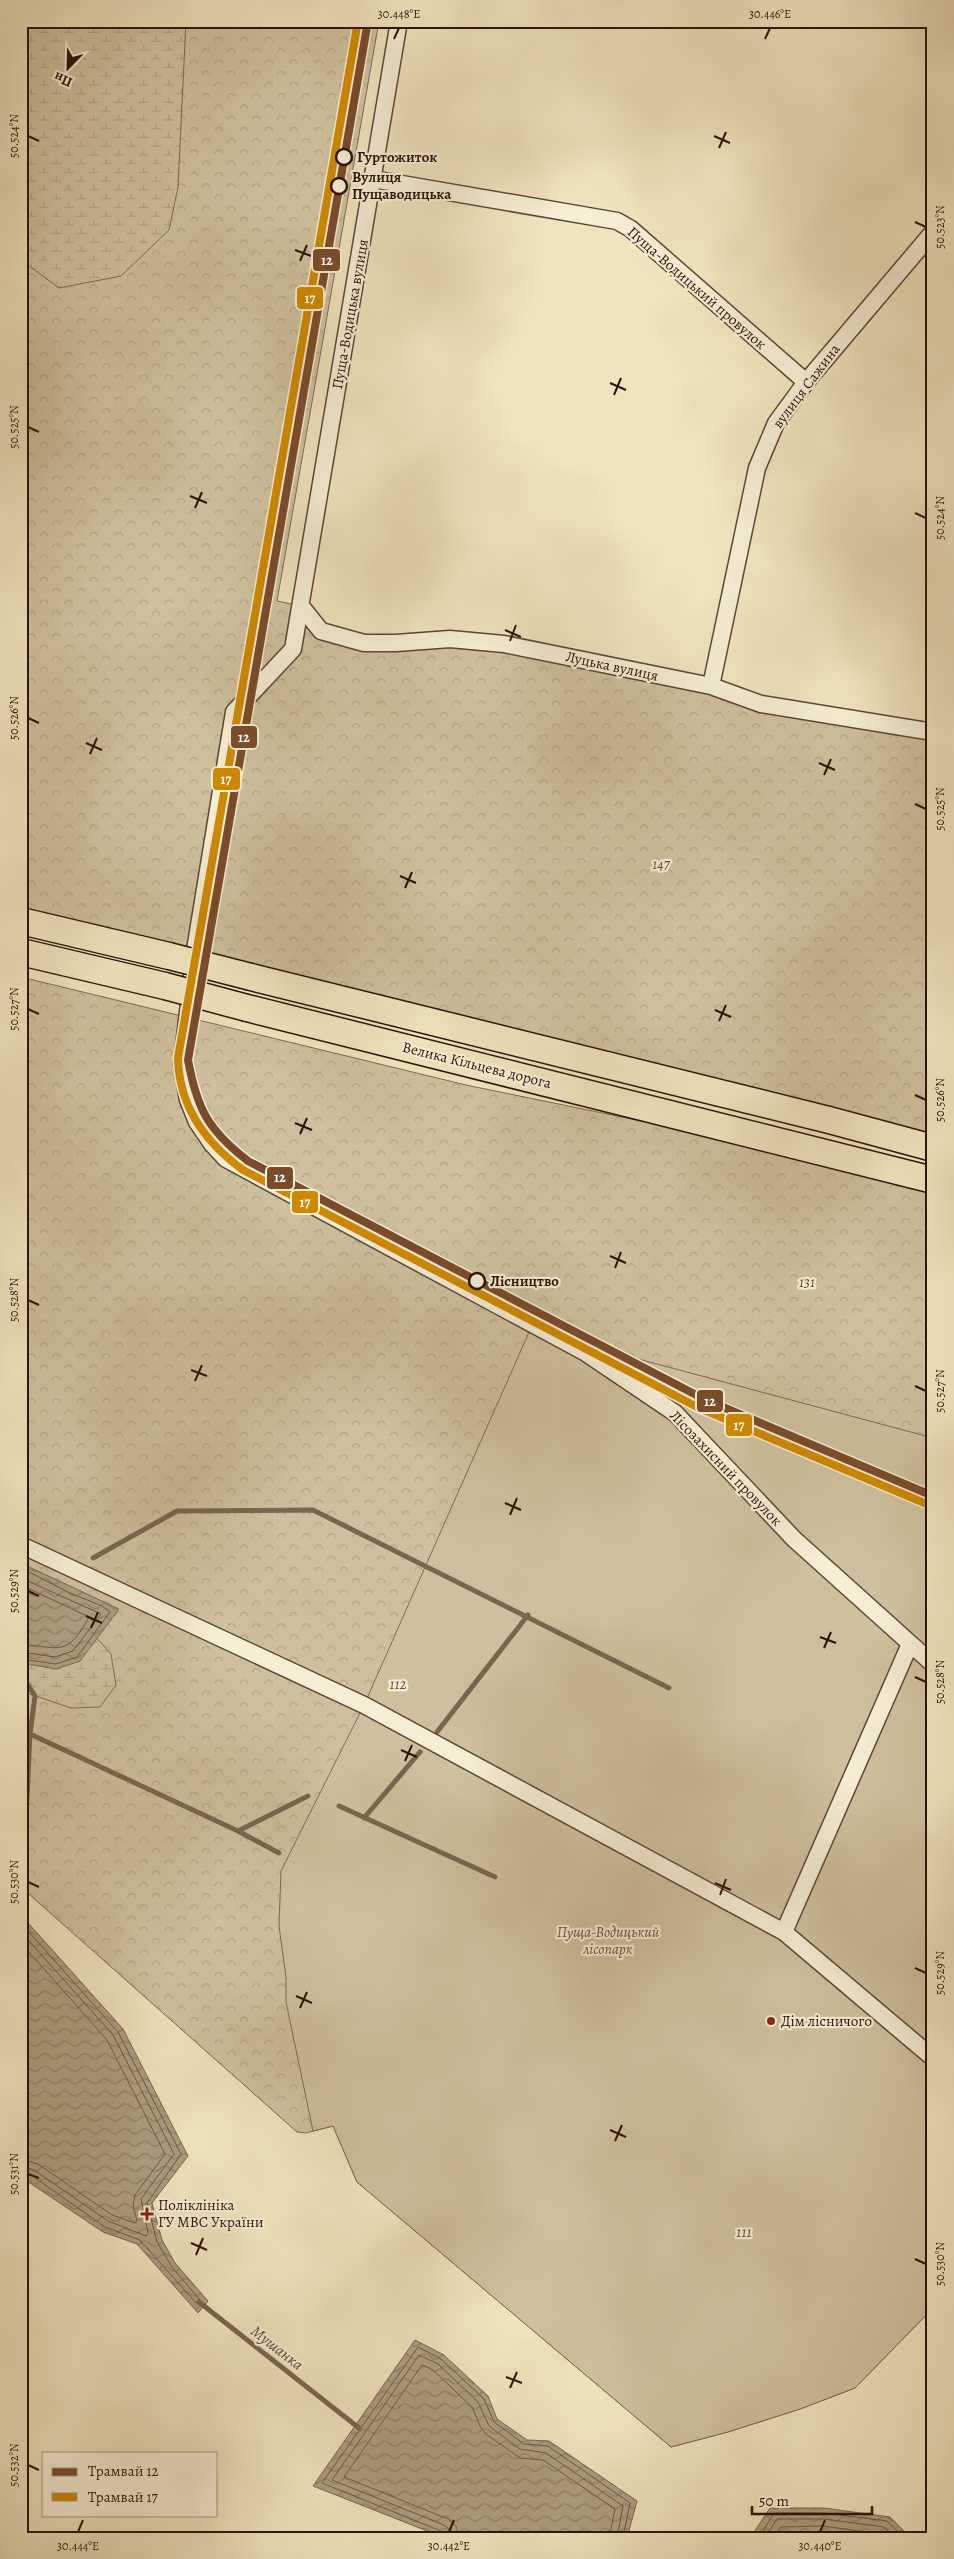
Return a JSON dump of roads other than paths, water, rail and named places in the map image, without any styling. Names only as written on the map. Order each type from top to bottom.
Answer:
[{"type":"main road","name":"Велика Кільцева дорога","points":[[21,922],[169,956],[829,1120],[933,1148]]},
{"type":"main road","name":"Велика Кільцева дорога","points":[[21,952],[165,986],[933,1180]]},
{"type":"street","name":"Пуща-Водицька вулиця","points":[[301,606],[399,21]]},
{"type":"street","name":"Пуща-Водицький провулок","points":[[372,179],[617,221],[631,229],[806,382]]},
{"type":"street","name":"вулиця Сажина","points":[[710,686],[758,468],[776,423],[806,382],[933,232]]},
{"type":"street","name":"Луцька вулиця","points":[[301,606],[321,631],[340,638],[364,643],[450,639],[504,644],[710,686],[761,704],[933,732]]},
{"type":"street","name":"Лісозахисний провулок","points":[[301,606],[293,649],[234,712],[195,950],[182,1064],[188,1100],[198,1122],[212,1144],[226,1159],[586,1353],[653,1396],[675,1413],[794,1539],[933,1664]]},
{"type":"street","points":[[21,1545],[364,1705],[784,1932],[933,2058]]},
{"type":"street","points":[[784,1932],[910,1644]]},
{"type":"water","points":[[21,1567],[29,1567],[119,1609],[80,1661],[56,1669],[21,1663]]},
{"type":"water","points":[[21,1915],[123,2029],[188,2156],[152,2203],[162,2240],[175,2263],[208,2301],[198,2313],[137,2244],[103,2232],[21,2177]]},
{"type":"water","points":[[415,2340],[444,2355],[488,2396],[497,2419],[527,2440],[549,2441],[637,2501],[627,2538],[445,2538],[313,2486]]},
{"type":"water","points":[[770,2508],[824,2508],[890,2517],[911,2538],[754,2538],[754,2532]]},
{"type":"waterway","points":[[93,1558],[177,1511],[313,1510],[669,1688]]},
{"type":"waterway","points":[[437,1732],[528,1615]]},
{"type":"waterway","name":"Мушанка","points":[[21,1674],[35,1696],[30,1734],[25,1840],[21,1849]]},
{"type":"waterway","points":[[30,1734],[238,1831],[308,1796]]},
{"type":"waterway","points":[[364,1818],[420,1752]]},
{"type":"waterway","points":[[339,1806],[495,1877]]},
{"type":"waterway","points":[[238,1831],[279,1853]]},
{"type":"waterway","name":"Мушанка","points":[[199,2302],[359,2428]]},
{"type":"tram line","name":"17","points":[[358,21],[178,1058],[183,1092],[197,1122],[206,1135],[217,1148],[243,1170],[699,1408],[929,1505]]},
{"type":"tram line","name":"12","points":[[368,21],[188,1060],[200,1105],[206,1117],[223,1139],[248,1161],[704,1399],[933,1496]]},
{"type":"place","name":"Гуртожиток","points":[[344,157]]},
{"type":"place","name":"Вулиця Пущаводицька","points":[[339,186]]},
{"type":"place","name":"Лісництво","points":[[477,1281]]},
{"type":"place","name":"Дім лісничого","points":[[771,2021]]},
{"type":"place","name":"Поліклініка ГУ МВС України","points":[[147,2214]]},
{"type":"park label","name":"147","points":[[661,864]]},
{"type":"park label","name":"131","points":[[807,1282]]},
{"type":"park label","name":"112","points":[[398,1684]]},
{"type":"park label","name":"Пуща-Водицький лісопарк","points":[[608,1940]]},
{"type":"park label","name":"111","points":[[744,2232]]}]
